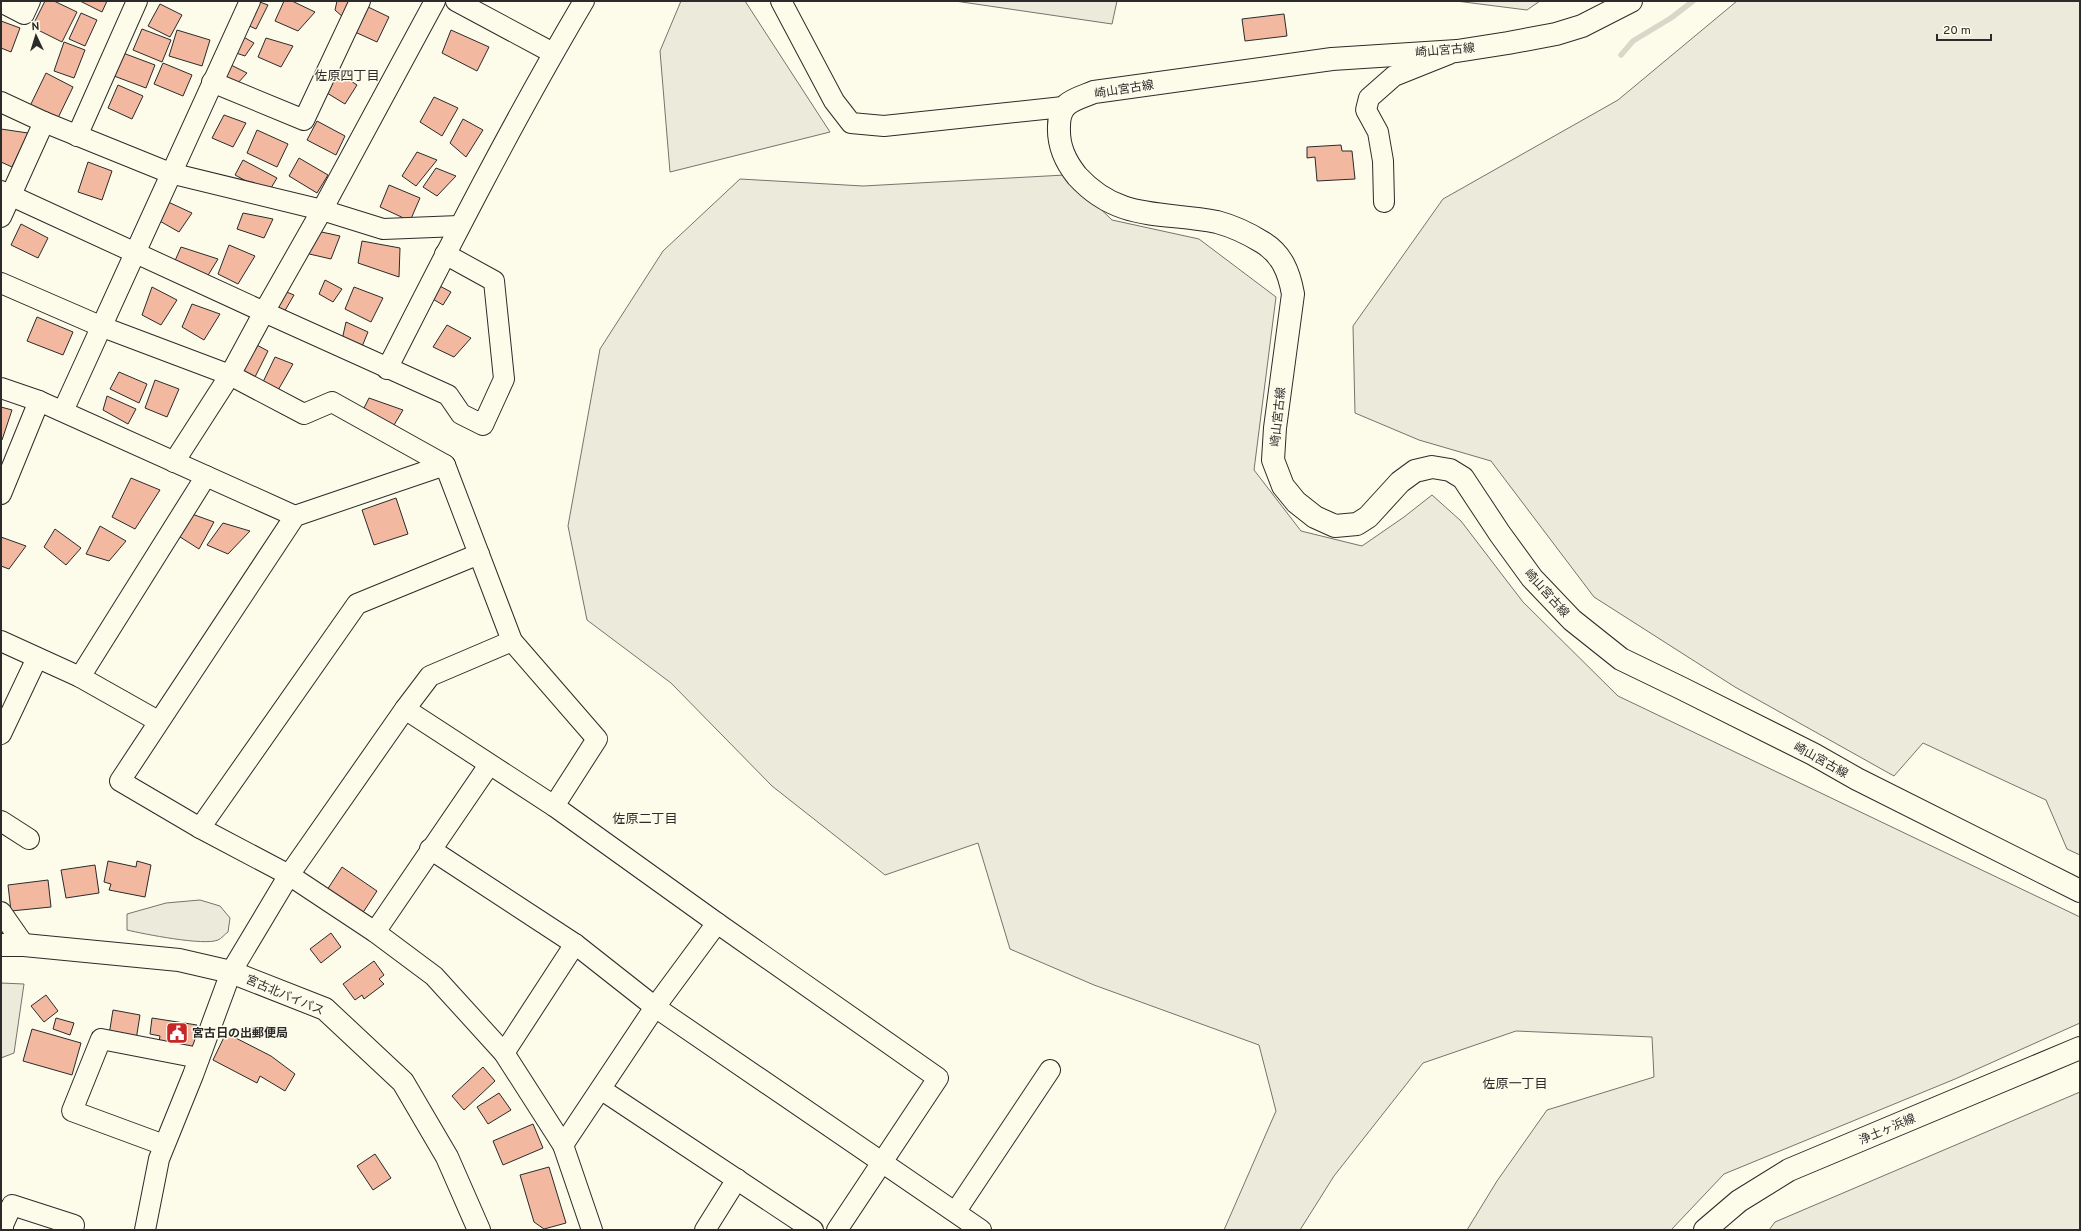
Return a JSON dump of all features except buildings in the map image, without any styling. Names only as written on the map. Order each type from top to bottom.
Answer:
[{"type":"main road","name":"崎山宮古線","points":[[1631,1],[1582,26],[1556,34],[1456,51],[1332,59],[1094,92],[1063,107],[1059,115],[1058,136],[1061,148],[1069,166],[1089,189],[1112,204],[1135,212],[1219,223],[1261,241],[1273,249],[1284,263],[1291,280],[1293,294],[1275,428],[1273,460],[1283,486],[1296,502],[1315,516],[1335,526],[1357,524],[1368,517],[1400,482],[1415,471],[1432,467],[1450,470],[1463,478],[1500,534],[1532,578],[1572,620],[1620,659],[1793,744],[1857,779],[2080,891]]},
{"type":"main road","name":"宮古北バイパス","points":[[1,945],[24,945],[179,960],[231,972],[325,1009],[403,1082],[447,1157],[480,1230]]},
{"type":"main road","name":"浄土ヶ浜線","points":[[1705,1230],[1739,1201],[1789,1170],[2080,1048]]},
{"type":"street","points":[[1,2],[24,14],[30,1]]},
{"type":"street","points":[[77,136],[137,1]]},
{"type":"street","points":[[63,411],[100,326],[250,1]]},
{"type":"street","points":[[212,82],[304,120],[360,1]]},
{"type":"street","points":[[174,462],[230,375],[322,210],[435,1]]},
{"type":"street","points":[[456,1],[553,53]]},
{"type":"street","points":[[388,369],[459,226],[553,53],[584,1]]},
{"type":"street","points":[[781,1],[834,102],[851,123],[884,126],[1063,107]]},
{"type":"street","points":[[1384,202],[1383,161],[1378,132],[1366,110],[1369,98],[1394,76],[1456,51]]},
{"type":"street","points":[[1,102],[77,136],[170,173],[322,210],[383,229],[459,226]]},
{"type":"street","points":[[1,217],[6,193],[44,122]]},
{"type":"street","points":[[6,193],[448,396],[462,414],[483,425],[504,379],[494,281],[445,254]]},
{"type":"street","points":[[1,283],[100,326],[230,375],[304,414],[332,402],[445,465],[512,641],[597,739],[554,806]]},
{"type":"street","points":[[1,388],[40,401],[63,411],[295,516]]},
{"type":"street","points":[[1,494],[40,401]]},
{"type":"street","points":[[445,465],[295,516],[158,721],[120,781],[200,828],[289,875],[375,932],[434,976],[504,1053],[564,1145],[592,1230]]},
{"type":"street","points":[[80,677],[206,476]]},
{"type":"street","points":[[200,828],[357,604],[479,554]]},
{"type":"street","points":[[145,1230],[159,1159],[231,972],[289,875],[405,709],[430,676],[512,641]]},
{"type":"street","points":[[1,642],[80,677],[158,721]]},
{"type":"street","points":[[1,734],[37,658]]},
{"type":"street","points":[[405,709],[488,765],[554,806],[717,923],[938,1078],[837,1230]]},
{"type":"street","points":[[375,932],[488,765]]},
{"type":"street","points":[[1,821],[29,839]]},
{"type":"street","points":[[430,849],[575,944],[655,1007],[956,1211],[981,1230]]},
{"type":"street","points":[[1,912],[24,945]]},
{"type":"street","points":[[564,1145],[602,1090],[655,1007],[717,923]]},
{"type":"street","points":[[504,1053],[575,944]]},
{"type":"street","points":[[164,1145],[72,1111],[98,1046],[101,1039],[199,1058]]},
{"type":"street","points":[[956,1211],[1050,1070]]},
{"type":"street","points":[[602,1090],[814,1230]]},
{"type":"street","points":[[705,1230],[737,1179]]},
{"type":"street","points":[[3,1230],[3,1224],[12,1205],[74,1225],[73,1230]]},
{"type":"shaded area","points":[[681,1],[745,1],[830,132],[670,172],[660,51]]},
{"type":"shaded area","points":[[955,1],[1117,1],[1112,24]]},
{"type":"shaded area","points":[[1456,1],[1540,1],[1527,10]]},
{"type":"shaded area","points":[[1737,1],[2080,1],[2080,855],[2067,849],[2046,800],[1923,743],[1894,776],[1735,687],[1594,597],[1491,461],[1419,440],[1355,413],[1353,326],[1443,199],[1618,100]]},
{"type":"shaded area","points":[[1065,175],[1112,220],[1199,239],[1276,297],[1254,470],[1301,531],[1362,546],[1404,517],[1432,495],[1461,521],[1523,602],[1618,696],[2080,917],[2080,1023],[1955,1079],[1724,1174],[1671,1230],[1467,1230],[1497,1181],[1547,1110],[1654,1077],[1652,1037],[1516,1031],[1423,1063],[1334,1176],[1300,1230],[1224,1230],[1276,1111],[1259,1045],[1094,985],[1010,949],[978,843],[885,875],[772,786],[671,683],[587,620],[568,526],[600,349],[663,251],[740,179],[863,186]]},
{"type":"shaded area","points":[[200,900],[220,906],[230,918],[228,932],[218,940],[200,942],[188,941],[127,930],[127,914],[166,903]]},
{"type":"shaded area","points":[[1,983],[24,984],[14,1053],[1,1058]]},
{"type":"shaded area","points":[[2080,1092],[2080,1230],[1769,1230],[1775,1222]]},
{"type":"waterway","points":[[1621,55],[1633,41],[1671,18],[1693,1]]},
{"type":"place","name":"宮古日の出郵便局","points":[[177,1033]]},
{"type":"district","name":"佐原四丁目","points":[[347,75]]},
{"type":"district","name":"佐原二丁目","points":[[645,818]]},
{"type":"district","name":"佐原一丁目","points":[[1515,1083]]}]
